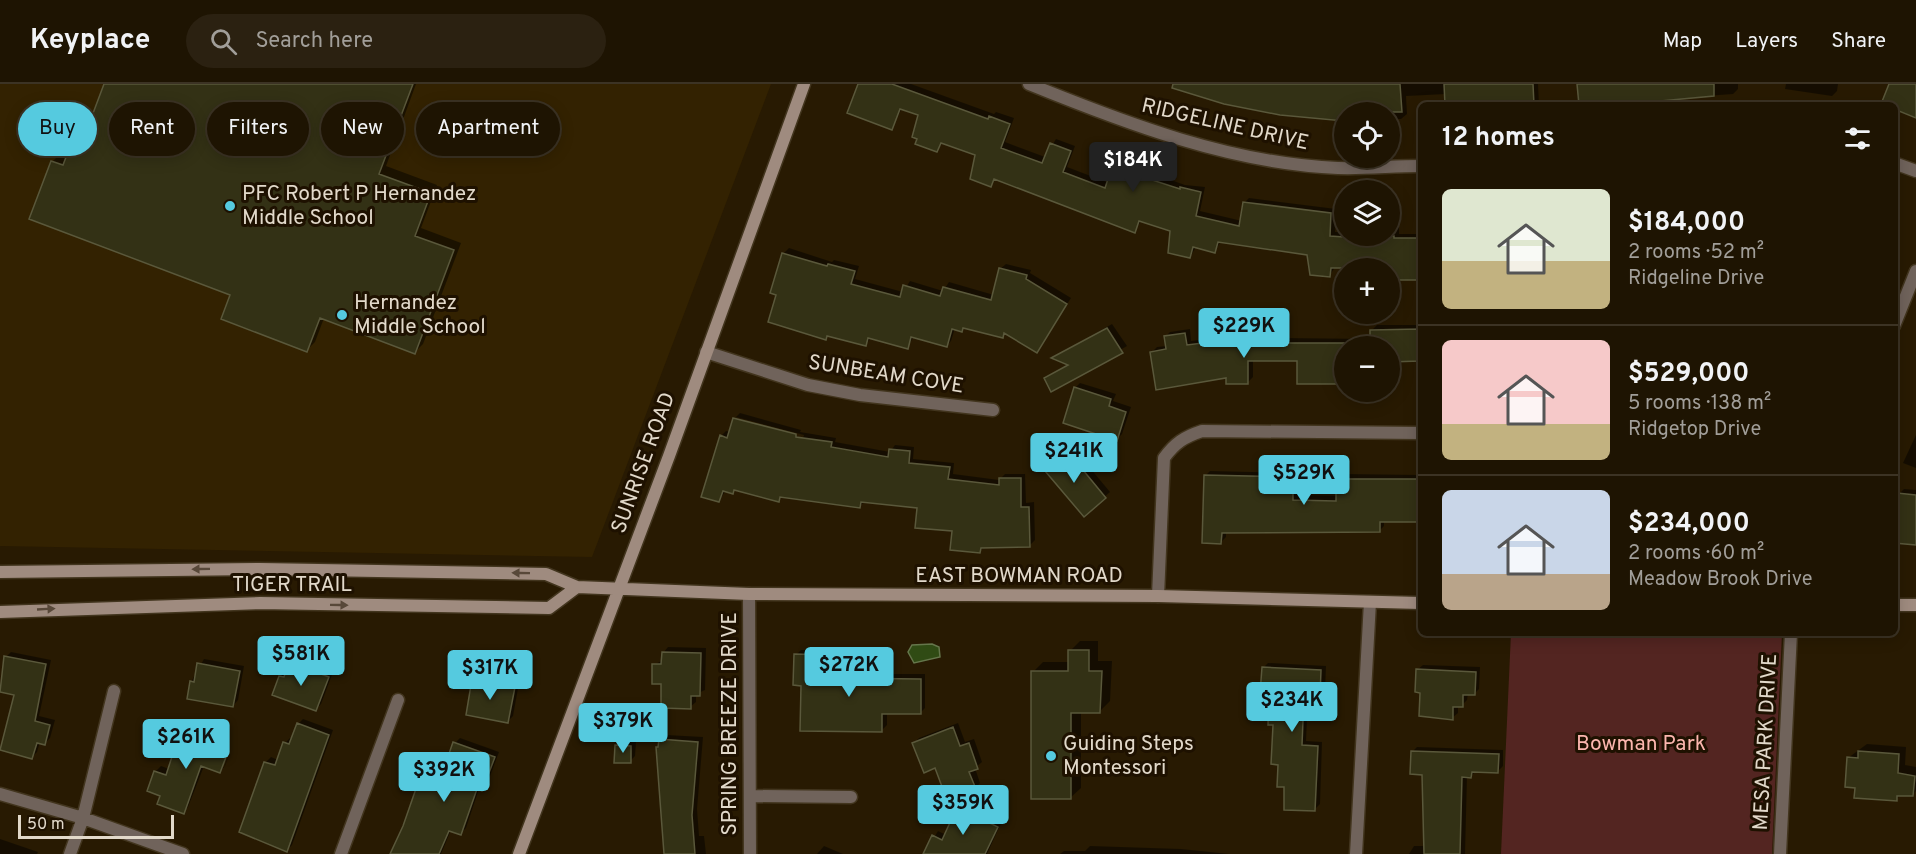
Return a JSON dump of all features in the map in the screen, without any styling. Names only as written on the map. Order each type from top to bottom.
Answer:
[{"type":"street","name":"SUNRISE ROAD","points":[[519,854],[804,84]]},
{"type":"street","name":"RIDGELINE DRIVE","points":[[1029,84],[1125,123],[1194,143],[1265,158],[1336,168],[1418,166]]},
{"type":"street","points":[[1898,164],[1916,171]]},
{"type":"street","points":[[1898,316],[1916,271]]},
{"type":"street","name":"SUNBEAM COVE","points":[[706,352],[808,385],[860,395],[993,410]]},
{"type":"street","points":[[1158,596],[1164,458],[1173,445],[1187,436],[1202,431],[1418,433]]},
{"type":"street","name":"TIGER TRAIL","points":[[0,573],[260,569],[546,574],[577,587],[617,589]]},
{"type":"street","name":"TIGER TRAIL","points":[[0,612],[260,603],[549,608],[577,587]]},
{"type":"street","name":"EAST BOWMAN ROAD","points":[[617,589],[656,588],[749,594],[1158,596],[1418,603]]},
{"type":"street","name":"SPRING BREEZE DRIVE","points":[[749,594],[750,854]]},
{"type":"street","points":[[1356,854],[1370,602]]},
{"type":"street","points":[[1898,605],[1916,605]]},
{"type":"street","name":"MESA PARK DRIVE","points":[[1780,854],[1791,636]]},
{"type":"street","points":[[70,854],[83,818],[114,691]]},
{"type":"street","points":[[341,854],[398,700]]},
{"type":"street","points":[[0,794],[83,818],[183,854]]},
{"type":"street","points":[[751,796],[851,797]]},
{"type":"shaded area","name":"Hernandez Middle School","points":[[0,84],[771,84],[592,557],[0,546]]},
{"type":"shaded area","points":[[932,644],[939,647],[940,657],[914,663],[908,652],[912,645]]},
{"type":"green space","name":"Bowman Park","points":[[1511,636],[1782,636],[1772,854],[1501,854]]},
{"type":"building","name":"PFC Robert P Hernandez Middle School","points":[[104,84],[413,84],[404,108],[404,102],[321,102],[321,156],[386,156],[379,174],[431,193],[415,236],[454,250],[415,354],[320,318],[307,352],[221,319],[230,295],[29,219],[51,161],[63,165],[66,156],[97,156],[97,103]]},
{"type":"building","points":[[858,84],[892,84],[988,119],[989,116],[1010,124],[1001,148],[1042,163],[1050,143],[1071,151],[1063,172],[1105,188],[1112,167],[1180,189],[1180,187],[1201,192],[1196,216],[1239,226],[1243,202],[1331,213],[1330,236],[1334,236],[1334,246],[1400,246],[1400,238],[1418,238],[1418,280],[1400,280],[1400,258],[1334,258],[1334,268],[1331,268],[1330,277],[1310,275],[1307,255],[1218,242],[1215,253],[1193,247],[1190,258],[1168,253],[1170,231],[1139,221],[1135,233],[994,179],[991,187],[970,179],[975,155],[941,143],[937,152],[915,144],[917,139],[912,137],[918,115],[900,109],[892,130],[847,113]]},
{"type":"building","points":[[1173,84],[1400,84],[1402,112],[1400,112],[1400,102],[1334,102],[1334,120],[1280,115],[1224,104],[1172,88]]},
{"type":"building","points":[[1444,84],[1533,84],[1534,102],[1445,102]]},
{"type":"building","points":[[1577,84],[1714,84],[1714,96],[1649,102],[1579,102]]},
{"type":"building","points":[[1889,84],[1916,84],[1916,118],[1898,111],[1898,102],[1882,102]]},
{"type":"building","points":[[782,253],[827,266],[828,264],[855,271],[851,284],[900,297],[903,285],[940,296],[943,287],[991,300],[999,268],[1027,275],[1026,279],[1067,304],[1037,353],[1004,333],[1003,338],[963,328],[962,332],[952,329],[947,347],[911,337],[908,349],[868,338],[866,346],[827,336],[826,340],[768,322],[776,295],[770,293]]},
{"type":"building","points":[[1252,322],[1252,329],[1276,330],[1276,343],[1334,343],[1334,384],[1297,384],[1297,361],[1248,361],[1248,384],[1226,384],[1226,378],[1156,390],[1150,352],[1166,349],[1164,336],[1185,333],[1187,345],[1227,340],[1227,326]]},
{"type":"building","points":[[1107,328],[1123,353],[1051,392],[1044,378],[1068,365],[1051,358]]},
{"type":"building","points":[[1418,329],[1418,361],[1400,362],[1400,336],[1370,336],[1370,330]]},
{"type":"building","points":[[1074,387],[1111,399],[1109,406],[1126,412],[1117,441],[1063,423]]},
{"type":"building","points":[[733,418],[796,434],[796,437],[832,442],[831,447],[888,457],[889,449],[910,451],[909,463],[950,467],[948,479],[999,485],[999,478],[1021,478],[1021,507],[1029,507],[1030,547],[981,548],[980,553],[950,550],[952,531],[915,528],[917,508],[861,502],[860,508],[780,497],[779,502],[734,490],[733,494],[723,491],[719,502],[701,497],[720,435],[727,438]]},
{"type":"building","points":[[1054,453],[1065,467],[1074,459],[1106,498],[1084,517],[1040,465]]},
{"type":"building","points":[[1204,475],[1293,477],[1293,500],[1336,501],[1336,479],[1418,479],[1418,522],[1380,522],[1380,532],[1222,533],[1221,544],[1202,543]]},
{"type":"building","points":[[1898,493],[1916,495],[1916,545],[1898,543]]},
{"type":"building","name":"Guiding Steps Montessori","points":[[1068,650],[1089,650],[1089,671],[1102,671],[1100,713],[1071,713],[1071,799],[1031,799],[1031,671],[1068,671]]},
{"type":"building","points":[[662,652],[701,653],[700,696],[691,696],[691,709],[661,708],[661,684],[652,684],[652,664],[661,664]]},
{"type":"building","points":[[794,654],[833,655],[832,678],[921,679],[921,714],[882,714],[882,732],[800,731],[801,686],[793,685]]},
{"type":"building","points":[[4,656],[46,664],[35,721],[50,725],[45,745],[37,743],[32,759],[0,750],[14,695],[0,692]]},
{"type":"building","points":[[289,662],[329,677],[316,711],[272,695],[279,676],[284,677]]},
{"type":"building","points":[[197,663],[240,671],[233,707],[187,699],[190,681],[194,682]]},
{"type":"building","points":[[1262,667],[1321,670],[1320,697],[1304,696],[1302,745],[1318,746],[1315,811],[1284,810],[1284,787],[1277,787],[1278,765],[1271,764],[1273,725],[1268,725],[1269,694],[1260,694]]},
{"type":"building","points":[[1416,669],[1476,672],[1475,695],[1463,695],[1463,707],[1453,707],[1453,720],[1419,716],[1420,693],[1415,692]]},
{"type":"building","points":[[472,679],[515,687],[508,723],[466,715]]},
{"type":"building","points":[[297,723],[329,735],[287,852],[239,832],[264,762],[275,765],[283,742],[289,744]]},
{"type":"building","points":[[953,727],[960,746],[969,743],[978,769],[969,772],[976,789],[947,800],[935,768],[924,773],[912,743]]},
{"type":"building","points":[[181,729],[221,743],[218,754],[226,757],[220,773],[201,766],[184,814],[157,804],[160,796],[147,791],[154,771],[166,775]]},
{"type":"building","points":[[659,739],[698,742],[692,815],[695,854],[664,854],[656,747],[658,747]]},
{"type":"building","points":[[453,742],[495,757],[482,791],[477,789],[461,835],[449,831],[439,854],[390,854],[403,826],[419,780],[438,786]]},
{"type":"building","points":[[615,745],[631,746],[631,763],[614,763]]},
{"type":"building","points":[[1411,751],[1499,754],[1498,773],[1472,772],[1471,778],[1462,777],[1460,854],[1424,854],[1422,775],[1410,774]]},
{"type":"building","points":[[1858,751],[1899,754],[1898,773],[1915,776],[1913,796],[1897,796],[1897,801],[1854,798],[1855,788],[1845,787],[1847,757],[1858,758]]},
{"type":"building","points":[[957,807],[998,827],[985,854],[923,854],[932,835],[942,840]]},
{"type":"place","name":"PFC Robert P Hernandez Middle School","points":[[230,206]]},
{"type":"place","name":"Hernandez Middle School","points":[[342,315]]},
{"type":"place","name":"Guiding Steps Montessori","points":[[1051,756]]}]
